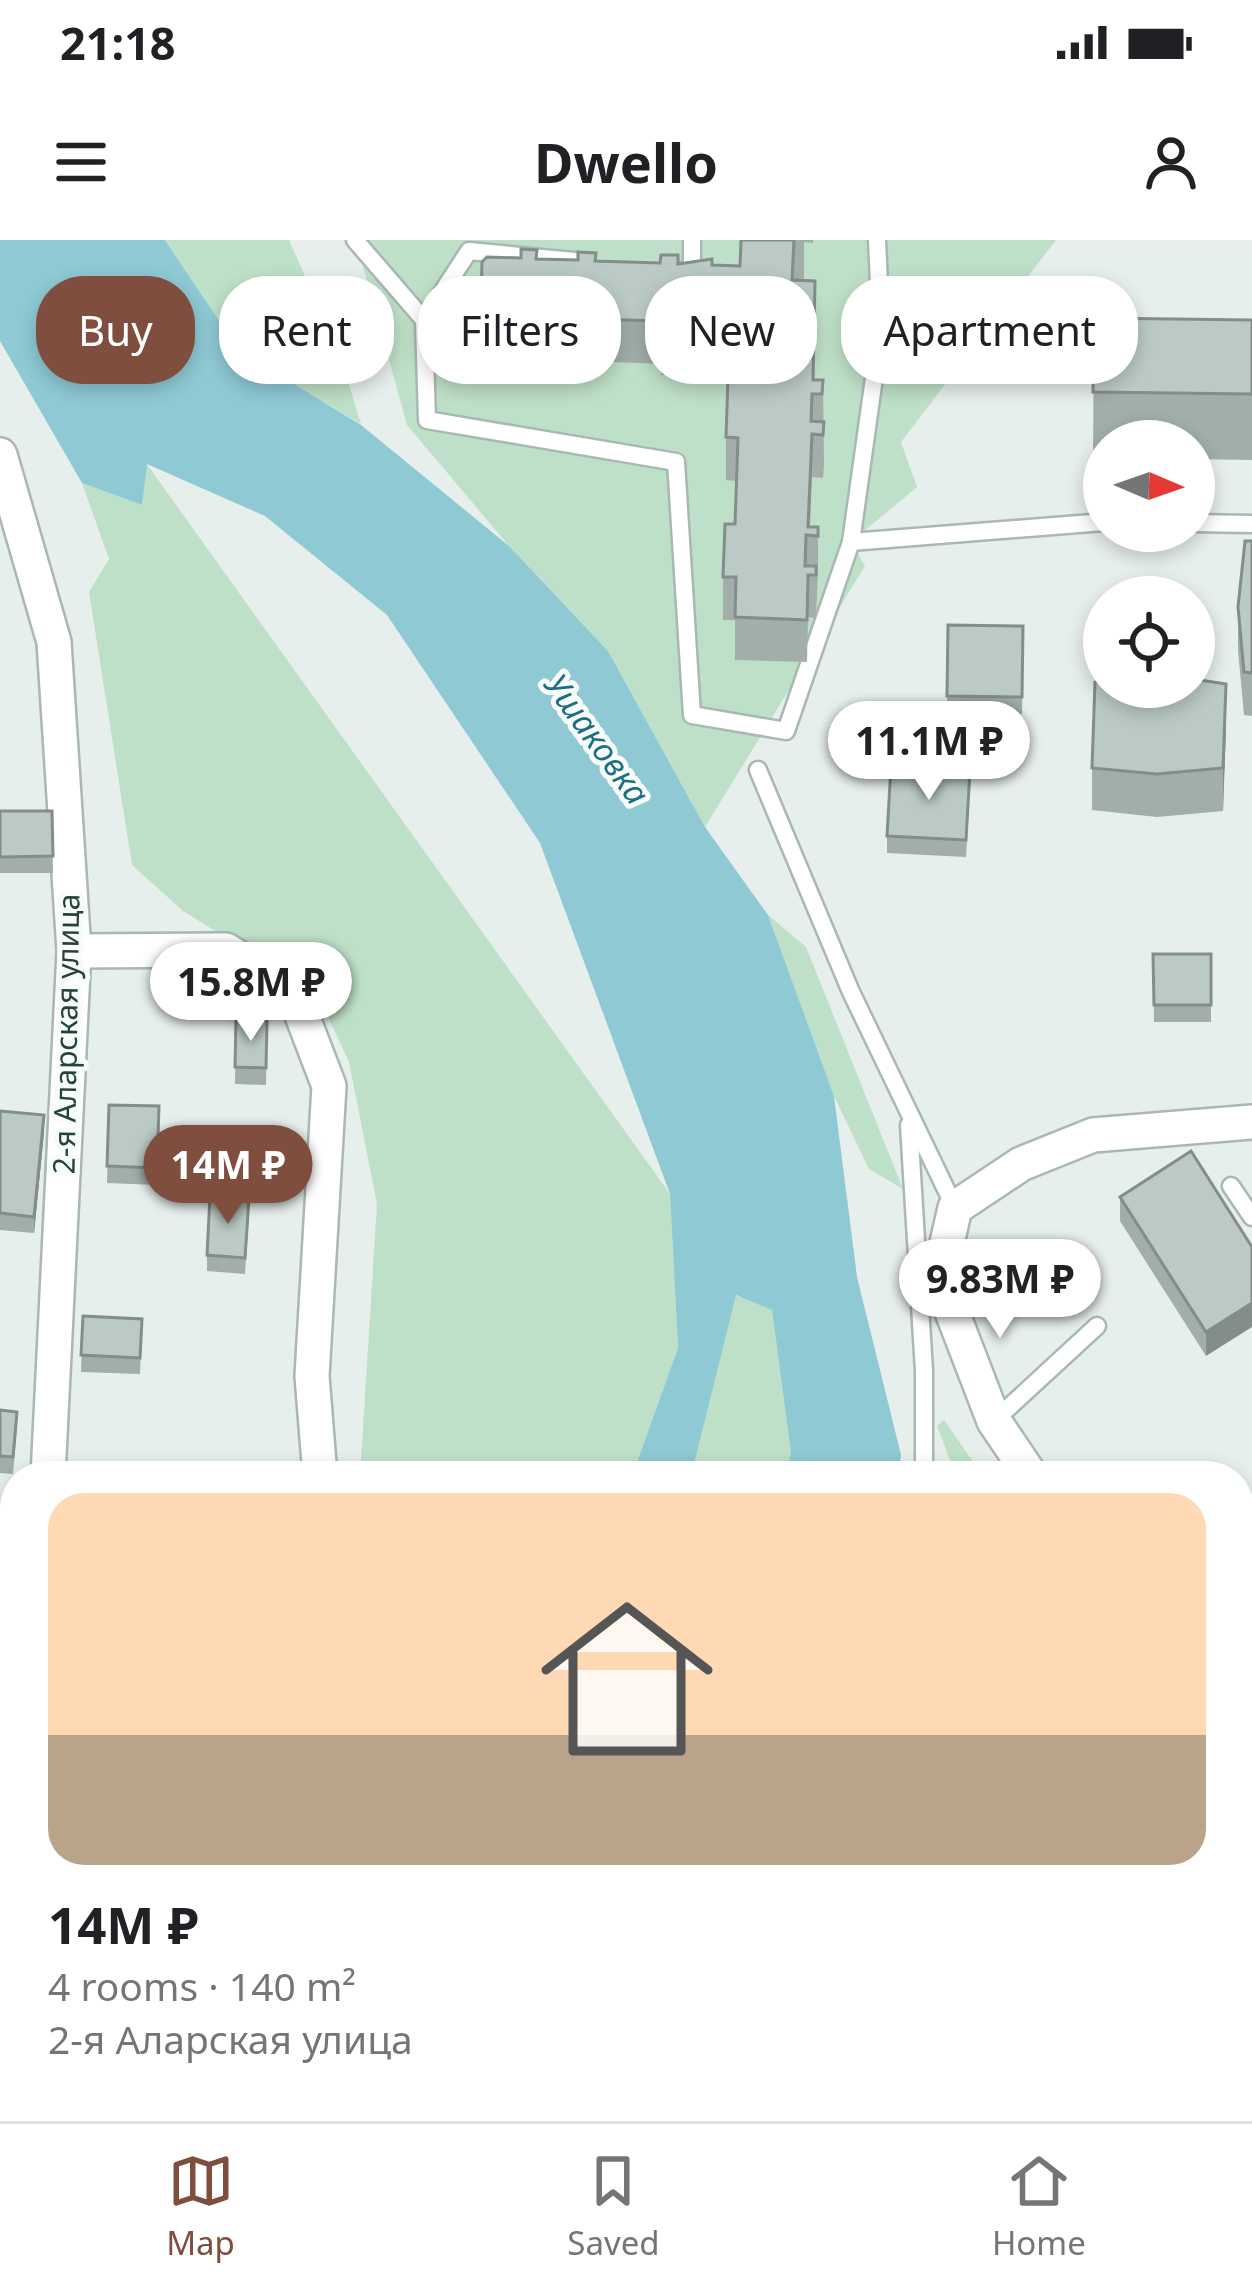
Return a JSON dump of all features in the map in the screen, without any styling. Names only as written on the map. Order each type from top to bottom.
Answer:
[{"type":"street","name":"2-я Аларская улица","points":[[0,455],[16,561],[54,642],[74,951],[49,1461]]},
{"type":"street","points":[[74,951],[226,950],[293,992],[328,1086],[312,1376],[319,1461]]},
{"type":"street","points":[[1021,1461],[994,1421],[939,1278],[955,1208],[1021,1164],[1093,1135],[1252,1122]]},
{"type":"lane","points":[[355,240],[418,313]]},
{"type":"lane","points":[[670,269],[692,272],[692,240]]},
{"type":"lane","points":[[427,384],[428,420],[676,462],[692,715],[786,731],[851,542],[881,328],[877,240]]},
{"type":"lane","points":[[453,276],[469,251],[603,263]]},
{"type":"lane","points":[[1215,523],[1252,524]]},
{"type":"lane","points":[[851,542],[1083,524]]},
{"type":"lane","points":[[758,770],[851,992],[955,1208]]},
{"type":"lane","points":[[909,1112],[924,1371],[924,1461]]},
{"type":"lane","points":[[1231,1186],[1252,1217]]},
{"type":"lane","points":[[994,1421],[1096,1326]]},
{"type":"green space","points":[[165,240],[289,240],[305,276],[219,276],[219,321],[195,285],[195,276],[189,276]]},
{"type":"green space","points":[[363,240],[1056,240],[1028,276],[841,276],[841,384],[946,384],[901,442],[917,487],[851,542],[865,566],[705,827],[608,651],[509,546],[407,425],[394,378],[394,276],[366,276]]},
{"type":"green space","points":[[295,384],[349,384],[361,424]]},
{"type":"green space","points":[[146,463],[670,1194],[678,1348],[637,1461],[361,1461],[377,1204],[349,1062],[318,995],[183,911],[132,865],[89,592],[109,559],[82,483],[142,505]]},
{"type":"green space","points":[[768,915],[806,947],[903,1189],[869,1169],[834,1096]]},
{"type":"green space","points":[[735,1295],[772,1309],[791,1453],[789,1461],[695,1461]]},
{"type":"green space","points":[[944,1420],[973,1461],[950,1461],[937,1426]]},
{"type":"water","name":"Ушаковка","points":[[0,240],[165,240],[189,276],[36,276],[36,384],[195,384],[195,285],[219,321],[219,384],[294,384],[361,425],[509,546],[608,651],[705,827],[768,915],[834,1096],[857,1277],[900,1461],[789,1461],[772,1310],[736,1295],[695,1461],[637,1461],[678,1348],[670,1194],[540,843],[387,615],[265,516],[147,464],[142,505],[82,483],[0,341]]},
{"type":"building","points":[[741,240],[794,240],[792,276],[645,276],[645,321],[621,320],[621,276],[482,276],[487,257],[521,258],[521,249],[537,250],[536,259],[578,260],[578,252],[596,253],[595,261],[660,263],[661,255],[678,255],[678,264],[712,259],[712,265],[740,266]]},
{"type":"building","points":[[1138,319],[1252,320],[1252,394],[1093,392],[1093,384],[1138,384]]},
{"type":"building","points":[[823,380],[822,394],[812,394],[811,421],[824,422],[823,435],[812,434],[808,527],[818,527],[818,536],[806,535],[805,566],[816,566],[816,575],[808,575],[807,620],[735,617],[736,577],[723,577],[725,524],[735,524],[738,438],[726,437],[728,384],[817,384]]},
{"type":"building","points":[[1245,541],[1252,541],[1252,673],[1244,672],[1238,607]]},
{"type":"building","points":[[948,625],[1023,626],[1022,697],[947,696]]},
{"type":"building","points":[[1215,682],[1226,684],[1223,768],[1157,774],[1092,768],[1094,708],[1215,708]]},
{"type":"building","points":[[891,766],[970,770],[966,840],[887,836]]},
{"type":"building","points":[[0,811],[52,811],[53,856],[0,857]]},
{"type":"building","points":[[1153,954],[1211,954],[1211,1005],[1154,1005]]},
{"type":"building","points":[[236,1019],[267,1020],[266,1068],[235,1067]]},
{"type":"building","points":[[109,1105],[159,1106],[157,1168],[107,1166]]},
{"type":"building","points":[[0,1111],[44,1115],[34,1217],[0,1213]]},
{"type":"building","points":[[1191,1151],[1252,1247],[1252,1303],[1206,1332],[1120,1197]]},
{"type":"building","points":[[210,1196],[249,1198],[245,1258],[207,1255]]},
{"type":"building","points":[[83,1316],[142,1319],[140,1358],[81,1355]]},
{"type":"building","points":[[0,1410],[17,1412],[13,1457],[0,1456]]}]
